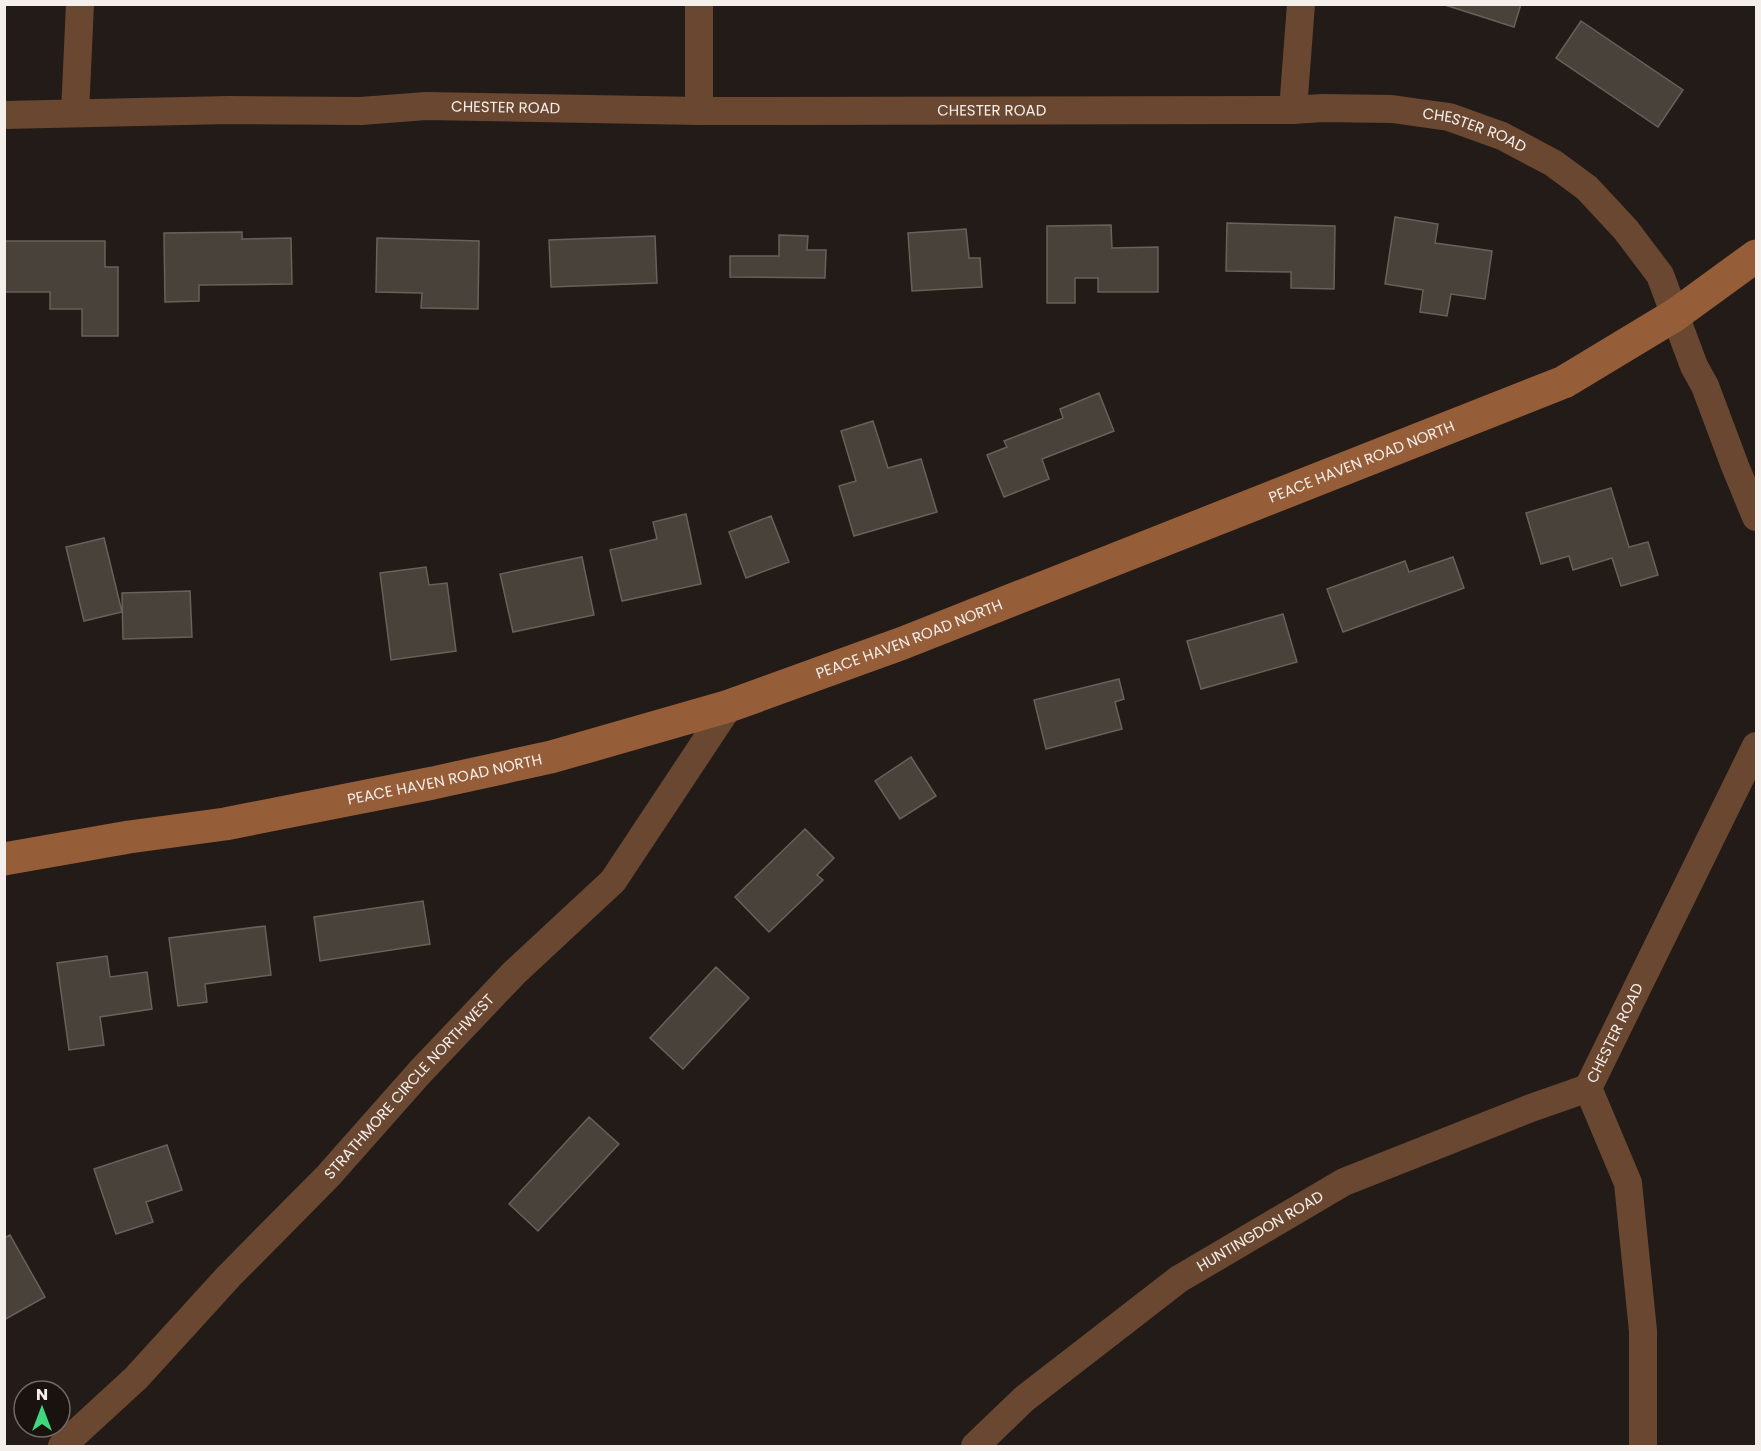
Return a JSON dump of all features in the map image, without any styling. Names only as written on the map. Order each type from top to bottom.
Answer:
[{"type":"main road","name":"PEACE HAVEN ROAD NORTH","points":[[4,859],[129,837],[225,824],[433,783],[550,757],[729,706],[903,643],[1563,382],[1675,315],[1756,256]]},
{"type":"street","points":[[75,113],[80,4]]},
{"type":"street","points":[[699,4],[699,111]]},
{"type":"street","points":[[1293,110],[1300,4]]},
{"type":"street","name":"CHESTER ROAD","points":[[4,115],[229,110],[361,111],[426,106],[699,111],[1293,110],[1322,108],[1392,109],[1449,117],[1502,136],[1553,163],[1587,188],[1626,230],[1660,275],[1694,366],[1705,386],[1756,517]]},
{"type":"street","name":"STRATHMORE CIRCLE NORTHWEST","points":[[62,1446],[136,1378],[228,1275],[328,1176],[420,1072],[514,973],[613,881],[729,706]]},
{"type":"street","name":"CHESTER ROAD","points":[[1642,1446],[1643,1331],[1628,1183],[1588,1088],[1756,746]]},
{"type":"street","name":"HUNTINGDON ROAD","points":[[975,1446],[1024,1399],[1179,1279],[1323,1194],[1344,1182],[1531,1108],[1588,1088]]},
{"type":"building","points":[[1442,4],[1521,4],[1514,27]]},
{"type":"building","points":[[1581,21],[1683,90],[1658,127],[1556,58]]},
{"type":"building","points":[[1395,217],[1438,224],[1435,243],[1492,251],[1485,299],[1451,294],[1447,316],[1420,312],[1423,290],[1385,284]]},
{"type":"building","points":[[1227,223],[1335,226],[1334,289],[1291,288],[1291,272],[1226,271]]},
{"type":"building","points":[[1111,225],[1112,248],[1158,247],[1158,292],[1098,292],[1098,278],[1075,278],[1075,303],[1047,303],[1047,226]]},
{"type":"building","points":[[966,229],[969,258],[980,258],[982,287],[912,291],[908,233]]},
{"type":"building","points":[[242,232],[242,239],[291,238],[292,284],[199,285],[199,301],[165,302],[164,233]]},
{"type":"building","points":[[779,235],[808,236],[807,250],[826,250],[825,278],[730,277],[730,256],[779,256]]},
{"type":"building","points":[[655,236],[657,283],[551,287],[549,240]]},
{"type":"building","points":[[377,238],[479,241],[478,309],[421,308],[422,293],[376,292]]},
{"type":"building","points":[[4,241],[105,241],[105,267],[118,267],[118,336],[82,336],[82,309],[50,309],[50,292],[4,292]]},
{"type":"building","points":[[1099,393],[1114,431],[1042,459],[1049,479],[1004,497],[987,455],[1007,447],[1004,441],[1063,418],[1060,409]]},
{"type":"building","points":[[873,421],[888,468],[921,459],[937,512],[854,536],[839,486],[856,481],[841,431]]},
{"type":"building","points":[[1611,488],[1629,547],[1648,542],[1658,575],[1621,586],[1612,558],[1573,570],[1569,556],[1541,564],[1526,513]]},
{"type":"building","points":[[686,514],[701,584],[622,601],[610,550],[657,539],[653,522]]},
{"type":"building","points":[[771,516],[789,562],[746,578],[729,532]]},
{"type":"building","points":[[104,538],[122,612],[84,621],[66,547]]},
{"type":"building","points":[[582,557],[594,615],[513,632],[500,574]]},
{"type":"building","points":[[1453,557],[1464,588],[1343,632],[1327,589],[1405,561],[1409,572]]},
{"type":"building","points":[[426,567],[429,585],[447,583],[456,651],[391,660],[380,573]]},
{"type":"building","points":[[190,591],[192,637],[123,639],[122,593]]},
{"type":"building","points":[[1283,614],[1297,662],[1201,689],[1187,641]]},
{"type":"building","points":[[1119,679],[1124,699],[1115,702],[1122,729],[1046,749],[1034,700]]},
{"type":"building","points":[[911,757],[936,796],[900,819],[875,781]]},
{"type":"building","points":[[805,829],[834,858],[817,875],[823,880],[769,932],[735,897]]},
{"type":"building","points":[[423,901],[430,944],[320,961],[314,917]]},
{"type":"building","points":[[265,926],[271,975],[205,984],[207,1002],[178,1006],[169,938]]},
{"type":"building","points":[[107,956],[110,977],[147,972],[152,1009],[100,1017],[104,1045],[69,1050],[57,963]]},
{"type":"building","points":[[716,967],[749,998],[683,1069],[650,1038]]},
{"type":"building","points":[[589,1117],[619,1144],[538,1231],[509,1204]]},
{"type":"building","points":[[167,1145],[182,1190],[146,1202],[153,1222],[116,1234],[94,1169]]},
{"type":"building","points":[[10,1235],[45,1297],[4,1320],[4,1238]]}]
